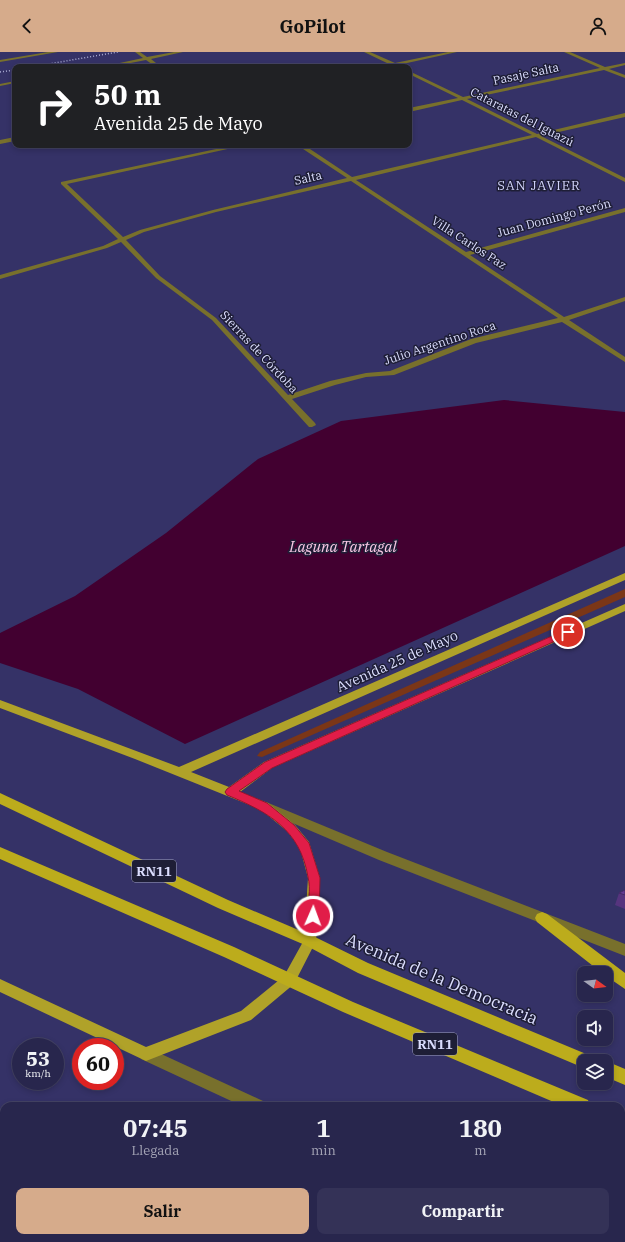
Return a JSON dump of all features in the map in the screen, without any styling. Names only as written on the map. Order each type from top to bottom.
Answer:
[{"type":"highway","name":"Avenida de la Democracia","points":[[0,798],[223,904],[310,941],[363,968],[577,1057]]},
{"type":"highway","name":"RN11","points":[[0,853],[229,952],[348,1007],[573,1102]]},
{"type":"highway","points":[[542,918],[625,982]]},
{"type":"highway","points":[[613,1072],[625,1077]]},
{"type":"main road","name":"Avenida 25 de Mayo","points":[[180,772],[625,576]]},
{"type":"main road","points":[[231,792],[268,765],[625,607]]},
{"type":"main road","points":[[0,704],[180,772],[264,806],[291,828],[305,846],[314,878],[310,941],[289,980],[246,1016],[146,1054],[0,986]]},
{"type":"street","points":[[0,61],[56,52]]},
{"type":"street","points":[[137,52],[154,64]]},
{"type":"street","points":[[117,64],[181,52]]},
{"type":"street","points":[[366,52],[392,64]]},
{"type":"street","points":[[404,64],[455,52]]},
{"type":"street","points":[[566,52],[625,77]]},
{"type":"street","name":"Pasaje Salta","points":[[412,109],[625,64]]},
{"type":"street","name":"Cataratas del Iguazú","points":[[412,74],[625,180]]},
{"type":"street","points":[[0,85],[12,83]]},
{"type":"street","name":"Salta","points":[[0,277],[105,247],[142,231],[215,211],[625,114]]},
{"type":"street","points":[[1,141],[12,139]]},
{"type":"street","name":"Sierras de Córdoba","points":[[229,148],[63,183],[158,277],[214,319],[312,426]]},
{"type":"street","name":"Villa Carlos Paz","points":[[305,148],[625,360]]},
{"type":"street","name":"Juan Domingo Perón","points":[[465,254],[625,210]]},
{"type":"street","name":"Julio Argentino Roca","points":[[286,398],[340,381],[366,375],[391,373],[474,341],[564,319],[625,299]]},
{"type":"street","points":[[264,806],[383,856],[625,950]]},
{"type":"street","points":[[146,1054],[249,1102]]},
{"type":"shaded area","points":[[625,589],[625,597],[262,757],[257,756],[260,752]]},
{"type":"water","name":"Laguna Tartagal","points":[[504,400],[625,412],[625,546],[185,744],[78,689],[0,663],[0,633],[75,596],[166,533],[258,459],[341,421]]},
{"type":"building","points":[[625,890],[625,895],[619,893]]},
{"type":"railway","points":[[48,64],[118,52]]},
{"type":"railway","points":[[0,72],[12,70]]},
{"type":"district","name":"SAN JAVIER","points":[[539,185]]},
{"type":"route","points":[[313,916],[314,878],[305,846],[291,828],[264,806],[231,792],[268,765],[568,632]]}]
